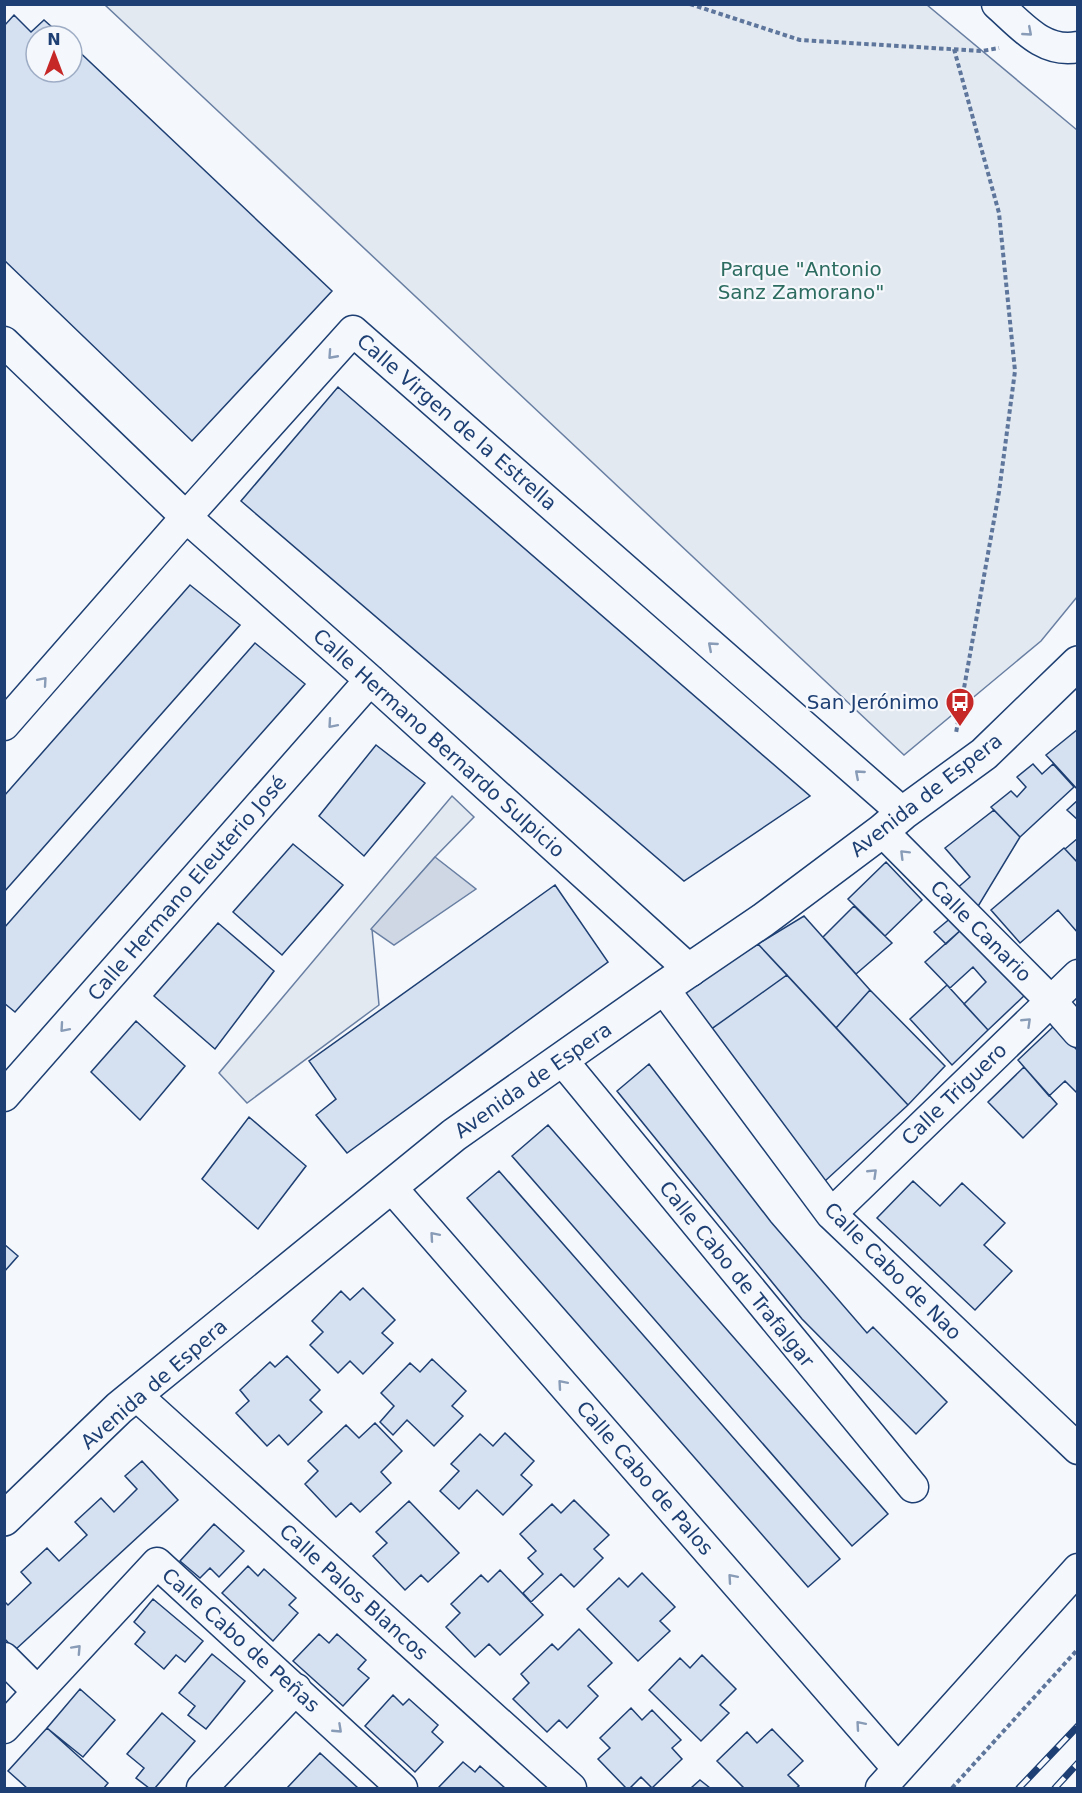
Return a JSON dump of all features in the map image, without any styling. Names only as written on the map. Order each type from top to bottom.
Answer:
[{"type":"street","points":[[997,4],[1061,46]]},
{"type":"street","name":"Calle Virgen de la Estrella","points":[[4,725],[353,331],[892,822]]},
{"type":"street","name":"Calle Hermano Bernardo Sulpicio","points":[[4,342],[186,517],[691,970]]},
{"type":"street","name":"Avenida de Espera","points":[[4,1519],[119,1408],[454,1136],[763,920],[984,754],[1077,663]]},
{"type":"street","name":"Calle Hermano Eleuterio José","points":[[4,1096],[370,680]]},
{"type":"street","name":"Calle Canario","points":[[892,822],[1077,1032]]},
{"type":"street","name":"Calle Triguero","points":[[831,1214],[1077,975]]},
{"type":"street","name":"Calle Cabo de Nao","points":[[663,988],[831,1214],[1077,1449]]},
{"type":"street","name":"Calle Cabo de Trafalgar","points":[[562,1060],[913,1487]]},
{"type":"street","name":"Calle Cabo de Palos","points":[[391,1187],[890,1779]]},
{"type":"street","name":"Calle Palos Blancos","points":[[136,1395],[571,1788]]},
{"type":"street","name":"Calle Cabo de Peñas","points":[[4,1728],[157,1563],[402,1788]]},
{"type":"street","points":[[890,1779],[1077,1569]]},
{"type":"street","points":[[4,1658],[37,1692]]},
{"type":"street","points":[[202,1788],[296,1689]]},
{"type":"path","points":[[690,4],[800,40],[982,51],[1061,46]]},
{"type":"path","points":[[947,781],[999,492],[1015,370],[999,213],[954,49]]},
{"type":"path","points":[[952,1788],[1077,1649]]},
{"type":"green space","name":"Parque \"Antonio Sanz Zamorano\"","points":[[105,5],[927,5],[1077,130],[1077,597],[1041,641],[904,755]]},
{"type":"green space","points":[[452,796],[474,817],[435,857],[372,929],[379,1005],[247,1103],[219,1073]]},
{"type":"shaded area","points":[[435,857],[476,889],[394,945],[371,929]]},
{"type":"building","points":[[14,15],[24,25],[24,84],[84,84],[84,56],[332,291],[192,441],[4,260],[4,26]]},
{"type":"building","points":[[338,387],[810,796],[684,881],[241,501]]},
{"type":"building","points":[[190,585],[240,625],[4,892],[4,796]]},
{"type":"building","points":[[255,643],[305,684],[15,1012],[4,1003],[4,928]]},
{"type":"building","points":[[1078,729],[1078,790],[1046,755]]},
{"type":"building","points":[[376,745],[425,783],[364,856],[319,816]]},
{"type":"building","points":[[1033,764],[1042,774],[1053,764],[1074,787],[1020,837],[991,807],[1011,791],[1017,797],[1026,787],[1017,777]]},
{"type":"building","points":[[1078,800],[1078,820],[1067,810]]},
{"type":"building","points":[[994,810],[1020,837],[974,913],[955,890],[970,877],[945,848]]},
{"type":"building","points":[[1078,838],[1078,863],[1065,849]]},
{"type":"building","points":[[293,844],[343,885],[282,955],[233,912]]},
{"type":"building","points":[[1064,848],[1078,863],[1078,933],[1058,910],[1020,943],[991,910]]},
{"type":"building","points":[[886,862],[922,900],[885,936],[848,899]]},
{"type":"building","points":[[555,885],[608,962],[347,1153],[316,1115],[336,1099],[309,1061]]},
{"type":"building","points":[[854,906],[892,943],[856,974],[823,937]]},
{"type":"building","points":[[804,916],[870,990],[836,1028],[758,944]]},
{"type":"building","points":[[952,917],[963,928],[946,944],[934,932]]},
{"type":"building","points":[[218,923],[274,971],[215,1049],[154,996]]},
{"type":"building","points":[[963,928],[1026,994],[988,1030],[964,1004],[986,982],[973,967],[950,988],[925,962]]},
{"type":"building","points":[[758,944],[787,975],[710,1030],[682,992]]},
{"type":"building","points":[[787,975],[908,1105],[825,1181],[710,1030]]},
{"type":"building","points":[[947,985],[988,1030],[952,1065],[910,1019]]},
{"type":"building","points":[[870,990],[945,1066],[908,1105],[836,1028]]},
{"type":"building","points":[[136,1021],[185,1066],[140,1120],[91,1072]]},
{"type":"building","points":[[1054,1026],[1078,1051],[1078,1094],[1065,1081],[1049,1096],[1018,1060]]},
{"type":"building","points":[[649,1064],[771,1222],[867,1333],[873,1327],[947,1402],[916,1434],[802,1319],[617,1091]]},
{"type":"building","points":[[1024,1067],[1057,1104],[1023,1138],[988,1102]]},
{"type":"building","points":[[249,1117],[306,1166],[258,1229],[202,1179]]},
{"type":"building","points":[[548,1125],[888,1514],[852,1546],[512,1156]]},
{"type":"building","points":[[499,1171],[840,1559],[808,1587],[467,1198]]},
{"type":"building","points":[[913,1181],[940,1206],[962,1183],[1005,1223],[984,1245],[1012,1271],[975,1310],[877,1218]]},
{"type":"building","points":[[4,1244],[18,1256],[4,1272]]},
{"type":"building","points":[[363,1288],[395,1320],[382,1333],[393,1343],[363,1374],[350,1361],[338,1373],[310,1345],[323,1332],[312,1321],[341,1291],[350,1300]]},
{"type":"building","points":[[287,1356],[320,1390],[310,1400],[322,1412],[288,1445],[279,1435],[267,1446],[236,1413],[249,1401],[240,1390],[270,1362],[275,1367]]},
{"type":"building","points":[[432,1359],[466,1391],[452,1406],[463,1416],[434,1446],[407,1420],[393,1435],[380,1422],[394,1406],[381,1393],[410,1363],[420,1372]]},
{"type":"building","points":[[375,1423],[402,1451],[381,1472],[391,1483],[360,1512],[351,1503],[336,1517],[305,1484],[318,1471],[308,1461],[346,1425],[359,1438]]},
{"type":"building","points":[[505,1433],[534,1461],[521,1475],[532,1485],[503,1515],[477,1490],[459,1509],[440,1491],[459,1471],[451,1464],[480,1434],[493,1446]]},
{"type":"building","points":[[142,1461],[178,1500],[15,1650],[4,1638],[4,1601],[8,1605],[31,1583],[21,1572],[47,1548],[59,1561],[87,1535],[75,1522],[101,1498],[114,1512],[137,1489],[125,1476]]},
{"type":"building","points":[[574,1500],[609,1535],[594,1549],[603,1558],[574,1587],[561,1574],[531,1602],[523,1593],[543,1574],[528,1558],[536,1551],[520,1534],[552,1504],[561,1513]]},
{"type":"building","points":[[409,1501],[459,1553],[428,1582],[421,1575],[405,1590],[373,1556],[387,1543],[376,1532]]},
{"type":"building","points":[[214,1524],[244,1551],[219,1577],[210,1568],[200,1578],[180,1561]]},
{"type":"building","points":[[248,1566],[258,1576],[264,1569],[296,1598],[289,1605],[298,1613],[273,1641],[222,1593]]},
{"type":"building","points":[[500,1570],[543,1615],[500,1655],[489,1644],[475,1657],[446,1627],[460,1613],[451,1604],[481,1575],[488,1582]]},
{"type":"building","points":[[642,1573],[675,1607],[660,1621],[670,1631],[638,1661],[587,1609],[619,1578],[628,1587]]},
{"type":"building","points":[[153,1599],[203,1641],[185,1662],[176,1655],[164,1669],[135,1644],[145,1632],[134,1622]]},
{"type":"building","points":[[579,1629],[612,1663],[588,1686],[598,1696],[567,1728],[559,1720],[547,1732],[513,1699],[529,1683],[521,1674],[552,1644],[558,1650]]},
{"type":"building","points":[[319,1634],[329,1643],[337,1634],[366,1660],[358,1669],[369,1678],[343,1706],[293,1661]]},
{"type":"building","points":[[212,1654],[245,1681],[206,1729],[188,1715],[195,1706],[179,1693]]},
{"type":"building","points":[[702,1655],[736,1689],[720,1705],[729,1713],[701,1741],[649,1690],[680,1658],[690,1668]]},
{"type":"building","points":[[80,1689],[115,1720],[83,1757],[47,1728]]},
{"type":"building","points":[[393,1695],[403,1705],[409,1699],[438,1725],[432,1732],[443,1742],[415,1772],[365,1726]]},
{"type":"building","points":[[631,1708],[642,1720],[652,1710],[681,1740],[672,1748],[682,1759],[652,1788],[641,1777],[630,1788],[626,1788],[598,1759],[610,1748],[600,1738]]},
{"type":"building","points":[[162,1713],[195,1741],[155,1788],[149,1788],[136,1778],[144,1768],[127,1754]]},
{"type":"building","points":[[47,1728],[108,1783],[104,1788],[27,1788],[8,1771]]},
{"type":"building","points":[[772,1729],[803,1761],[788,1775],[799,1786],[796,1788],[744,1788],[717,1761],[747,1732],[757,1743]]},
{"type":"building","points":[[320,1753],[358,1788],[287,1788]]},
{"type":"building","points":[[463,1762],[475,1772],[480,1766],[505,1788],[438,1788]]},
{"type":"building","points":[[700,1780],[710,1788],[691,1788]]},
{"type":"railway","points":[[1019,1788],[1078,1726]]},
{"type":"railway","points":[[1055,1788],[1078,1763]]},
{"type":"place","name":"San Jerónimo","points":[[960,728]]}]
